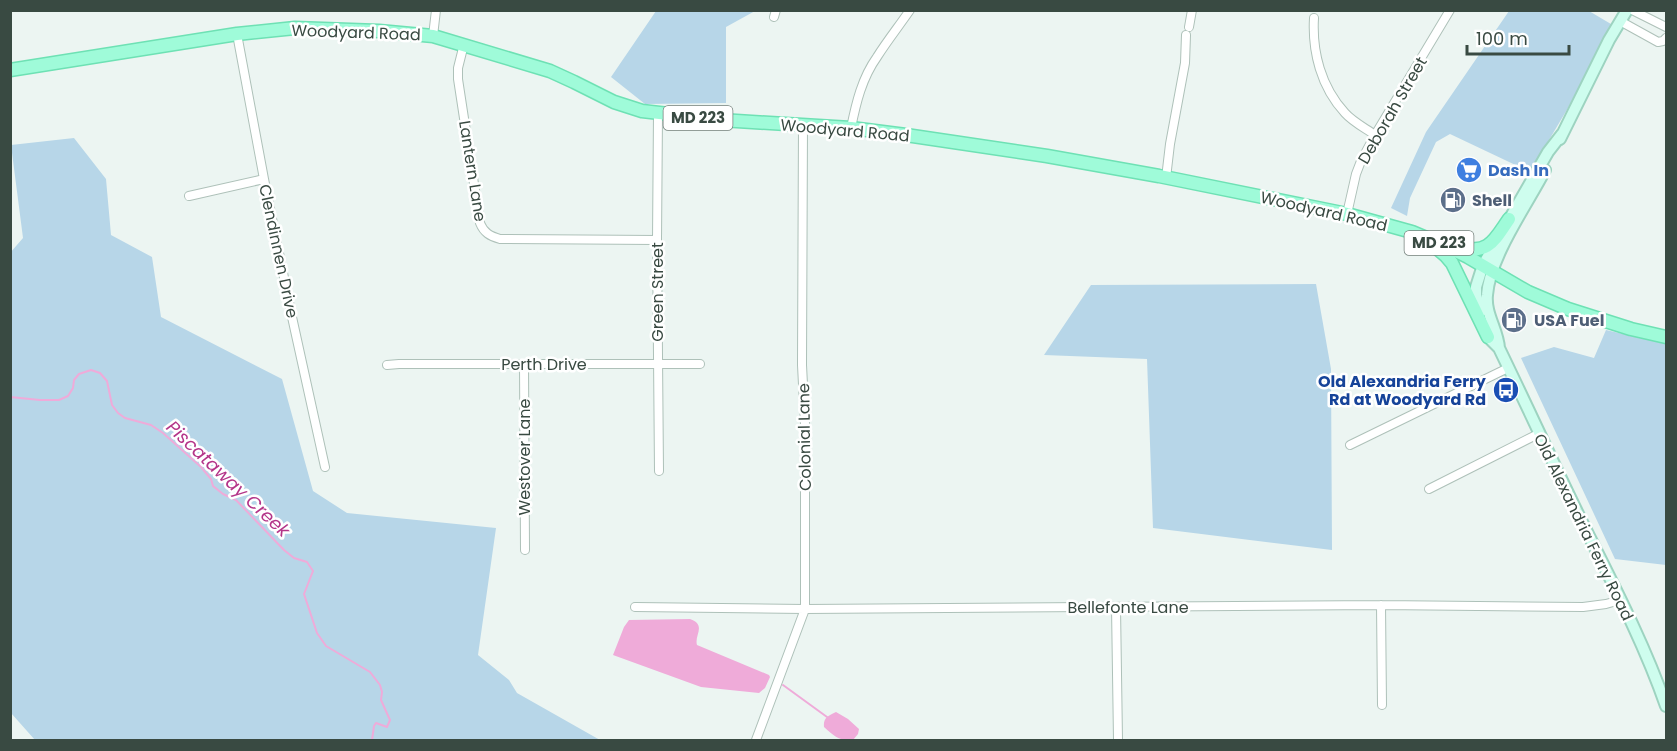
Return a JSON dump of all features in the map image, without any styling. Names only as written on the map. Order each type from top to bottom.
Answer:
[{"type":"main road","points":[[1487,268],[1550,162],[1562,134],[1627,10]]},
{"type":"main road","name":"Woodyard Road","points":[[10,70],[237,34],[295,28],[379,31],[433,36],[561,76],[622,105],[658,114],[851,128],[1047,156],[1347,214],[1386,224],[1450,248],[1528,292],[1568,309],[1623,327],[1666,337]]},
{"type":"main road","points":[[1420,236],[1472,250],[1479,250],[1490,245],[1495,241],[1548,152],[1562,134]]},
{"type":"main road","points":[[1487,268],[1509,219]]},
{"type":"main road","points":[[1420,236],[1452,263],[1488,337]]},
{"type":"main road","name":"Old Alexandria Ferry Road","points":[[1487,268],[1478,278],[1476,295],[1488,337],[1499,348]]},
{"type":"main road","name":"Old Alexandria Ferry Road","points":[[1487,268],[1487,302],[1498,337],[1499,348],[1538,434],[1658,680],[1666,706]]},
{"type":"street","points":[[433,36],[436,10]]},
{"type":"street","points":[[851,128],[856,104],[870,69],[910,10]]},
{"type":"street","points":[[1166,178],[1192,10]]},
{"type":"street","name":"Deborah Street","points":[[1347,214],[1358,169],[1375,135],[1450,10]]},
{"type":"street","points":[[1632,10],[1666,27]]},
{"type":"street","points":[[1314,18],[1313,34],[1316,54],[1328,90],[1347,115],[1375,135]]},
{"type":"street","points":[[1620,21],[1658,42],[1666,38]]},
{"type":"street","name":"Clendinnen Drive","points":[[237,34],[292,317],[325,467]]},
{"type":"street","name":"Lantern Lane","points":[[464,44],[458,68],[458,79],[480,223],[484,232],[500,239],[657,240]]},
{"type":"street","name":"Green Street","points":[[658,114],[659,471]]},
{"type":"street","name":"Colonial Lane","points":[[756,741],[805,609],[805,424],[802,365],[803,124]]},
{"type":"street","points":[[189,196],[264,179]]},
{"type":"street","name":"Westover Lane","points":[[524,364],[525,550]]},
{"type":"street","name":"Perth Drive","points":[[387,365],[700,364]]},
{"type":"street","points":[[1350,445],[1508,368]]},
{"type":"street","points":[[1429,489],[1538,434]]},
{"type":"street","name":"Bellefonte Lane","points":[[635,607],[805,609],[1382,605],[1583,607],[1620,600]]},
{"type":"street","points":[[1382,605],[1382,705]]},
{"type":"street","points":[[1116,607],[1118,741]]},
{"type":"shaded area","points":[[656,11],[755,11],[726,27],[726,103],[645,104],[611,77]]},
{"type":"shaded area","points":[[1509,11],[1589,11],[1616,27],[1530,172],[1450,134],[1436,142],[1410,198],[1407,216],[1391,208],[1426,132]]},
{"type":"shaded area","points":[[74,138],[106,179],[111,235],[152,257],[161,317],[282,379],[313,491],[347,513],[496,528],[478,655],[509,680],[517,693],[600,740],[35,740],[11,713],[10,253],[23,238],[11,145]]},
{"type":"shaded area","points":[[1316,284],[1331,369],[1332,550],[1153,528],[1147,359],[1044,355],[1091,285]]},
{"type":"shaded area","points":[[1606,330],[1666,344],[1666,565],[1615,559],[1521,358],[1554,347],[1594,358]]},
{"type":"shaded area","points":[[690,619],[695,621],[699,627],[697,645],[769,675],[765,688],[759,693],[701,687],[613,655],[629,620]]},
{"type":"shaded area","points":[[836,712],[859,729],[853,740],[837,737],[824,727],[824,721]]},
{"type":"waterway","name":"Piscataway Creek","points":[[10,397],[59,400],[68,396],[79,374],[91,370],[100,373],[107,381],[112,405],[118,413],[125,418],[151,425],[163,433],[201,467],[211,479],[213,486],[236,500],[284,550],[294,558],[307,562],[313,571],[304,594],[317,633],[326,646],[370,672],[380,685],[381,700],[390,720],[387,727],[376,723],[372,740]]},
{"type":"waterway","points":[[783,685],[827,717]]},
{"type":"place","name":"Dash In","points":[[1469,170]]},
{"type":"place","name":"Shell","points":[[1453,200]]},
{"type":"place","name":"USA Fuel","points":[[1514,320]]},
{"type":"place","name":"Old Alexandria Ferry Rd at Woodyard Rd","points":[[1506,390]]}]
